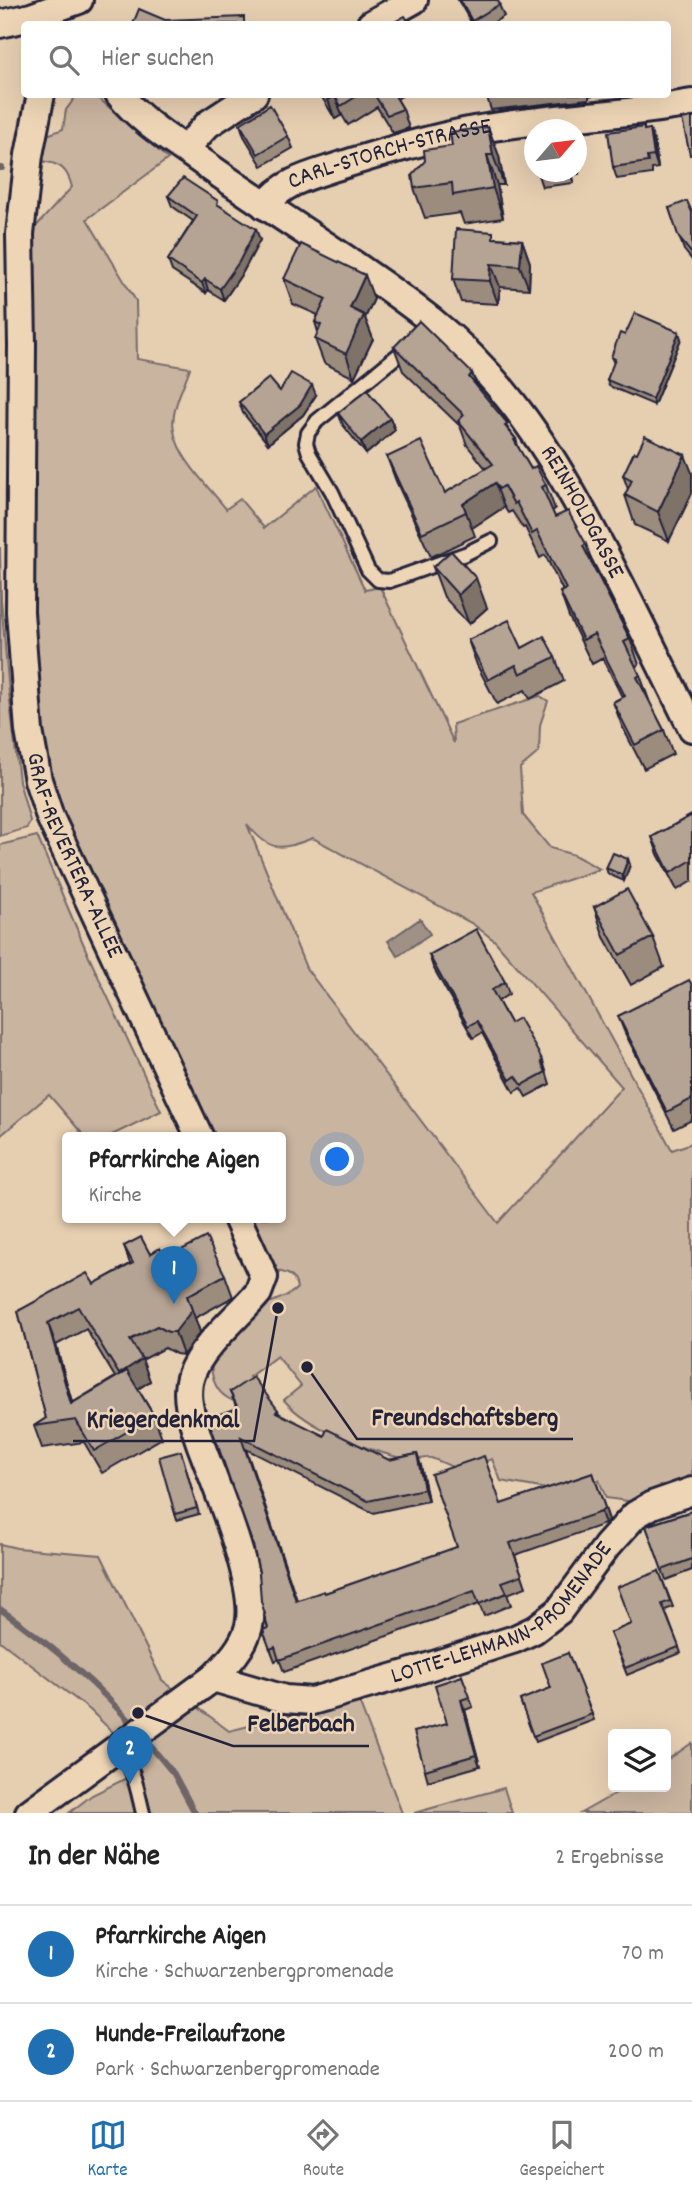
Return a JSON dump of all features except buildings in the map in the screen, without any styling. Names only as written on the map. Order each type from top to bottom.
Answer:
[{"type":"street","points":[[376,21],[414,0]]},
{"type":"street","points":[[0,24],[76,9]]},
{"type":"street","name":"GRAF-REVERTERA-ALLEE","points":[[40,98],[29,155],[20,234],[20,612],[29,731],[38,780],[50,817],[197,1132]]},
{"type":"street","name":"REINHOLDGASSE","points":[[123,98],[149,122],[185,149],[364,272],[427,329],[493,380],[547,449],[586,516],[692,728]]},
{"type":"street","points":[[185,149],[208,124],[248,98]]},
{"type":"street","name":"CARL-STORCH-STRASSE","points":[[265,206],[276,193],[304,178],[406,146],[502,126],[638,112],[692,103]]},
{"type":"street","points":[[29,1813],[213,1678],[234,1657],[249,1628],[251,1606],[246,1575],[192,1419],[188,1397],[191,1374],[204,1353],[261,1288],[264,1277],[239,1223]]},
{"type":"street","name":"LOTTE-LEHMANN-PROMENADE","points":[[213,1678],[285,1699],[312,1701],[409,1674],[515,1639],[534,1630],[559,1611],[607,1546],[635,1515],[652,1505],[692,1491]]},
{"type":"lane","points":[[427,329],[317,421],[308,433],[306,443],[309,453],[368,570],[378,580],[384,582],[400,578],[465,554],[491,541]]},
{"type":"lane","points":[[123,1743],[143,1813]]},
{"type":"shaded area","points":[[75,98],[98,98],[168,159],[87,219],[136,301],[137,359],[190,368],[174,415],[176,441],[190,465],[226,509],[240,499],[264,528],[316,486],[365,590],[380,587],[454,743],[453,724],[540,696],[548,701],[540,725],[539,752],[520,768],[523,815],[550,848],[574,855],[600,869],[531,892],[672,1150],[692,1143],[692,1483],[635,1502],[606,1498],[599,1480],[564,1492],[501,1481],[492,1459],[461,1470],[431,1458],[410,1460],[378,1451],[325,1430],[295,1411],[284,1400],[301,1386],[277,1356],[249,1377],[256,1386],[234,1401],[223,1395],[214,1382],[212,1362],[223,1345],[264,1306],[297,1288],[292,1277],[273,1269],[265,1261],[246,1223],[286,1223],[286,1132],[205,1132],[46,776],[33,684],[31,232],[72,187],[62,168],[40,161],[43,133],[50,134],[63,129],[66,110]],"holes":[[[247,824],[263,840],[284,846],[313,838],[473,924],[495,941],[622,1087],[498,1223],[306,968]]]},
{"type":"shaded area","points":[[0,547],[1,599],[9,693],[19,781],[30,821],[27,828],[0,836]]},
{"type":"shaded area","points":[[37,836],[89,957],[161,1111],[118,1132],[81,1132],[49,1095],[0,1136],[0,845]]},
{"type":"shaded area","points":[[420,919],[430,934],[398,956],[388,941]]},
{"type":"shaded area","points":[[0,1544],[17,1548],[101,1555],[162,1680],[229,1731],[358,1699],[402,1813],[69,1813],[92,1795],[141,1771],[127,1746],[90,1710],[0,1641]]},
{"type":"shaded area","points":[[692,1743],[692,1813],[581,1813],[618,1792],[671,1792],[671,1758]]},
{"type":"shaded area","points":[[504,1788],[512,1813],[414,1813]]},
{"type":"waterway","points":[[0,1609],[72,1664],[136,1729]]},
{"type":"waterway","points":[[143,1737],[174,1774],[195,1813]]},
{"type":"place","name":"Pfarrkirche Aigen","points":[[174,1304]]},
{"type":"place","name":"Kriegerdenkmal","points":[[278,1308]]},
{"type":"place","name":"Freundschaftsberg","points":[[307,1367]]},
{"type":"place","name":"Felberbach","points":[[138,1713]]},
{"type":"place","name":"Hunde-Freilaufzone","points":[[130,1784]]}]
